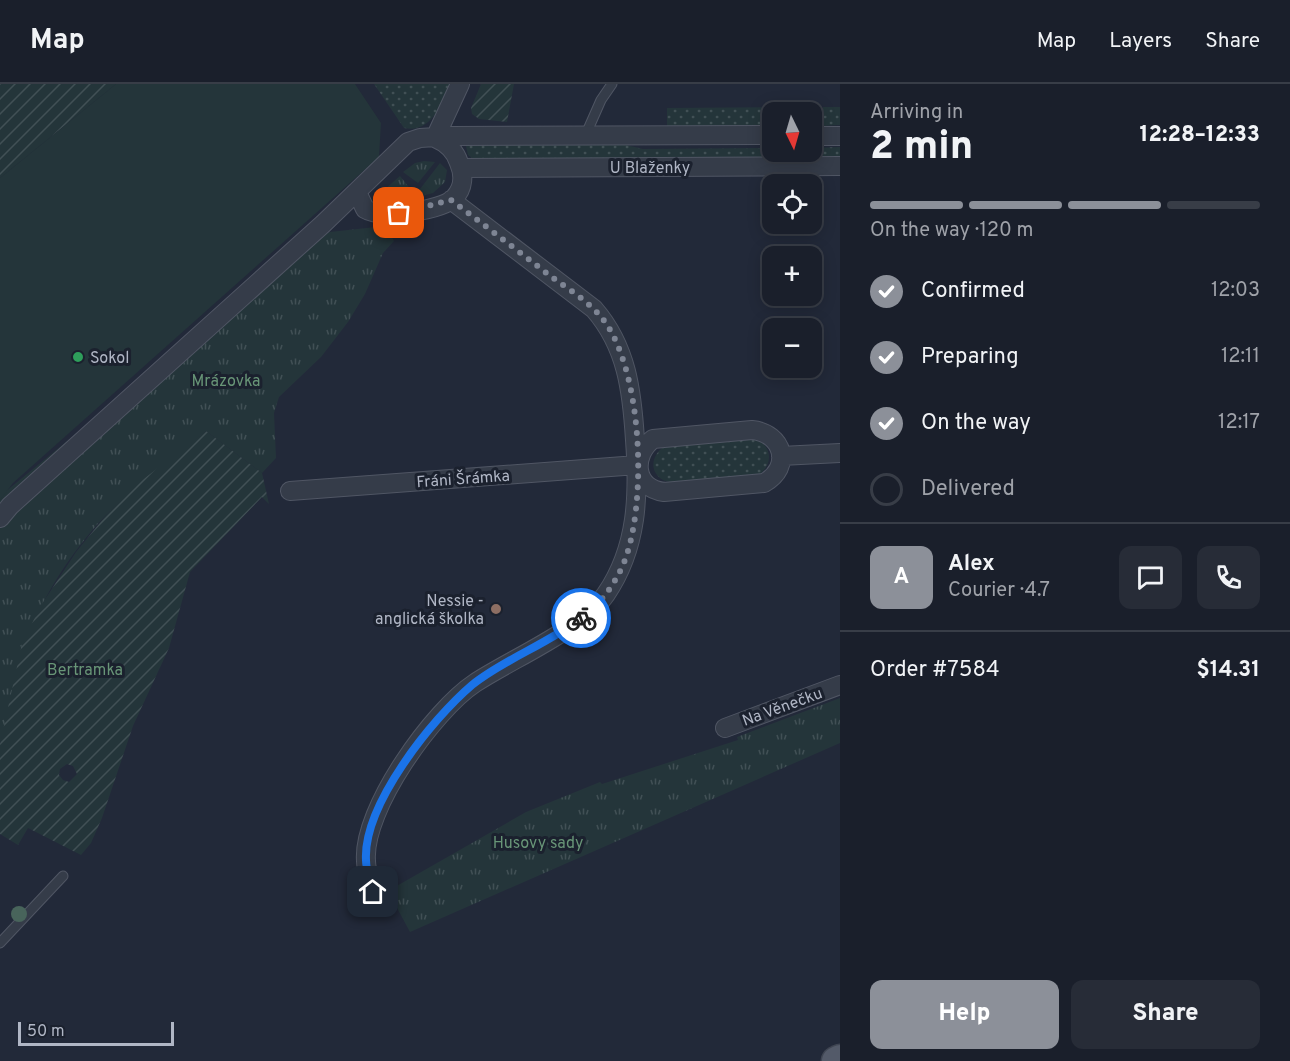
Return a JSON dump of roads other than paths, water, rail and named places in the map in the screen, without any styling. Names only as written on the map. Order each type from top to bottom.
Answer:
[{"type":"main road","points":[[836,1061],[840,1059]]},
{"type":"street","points":[[3,510],[357,192],[363,207],[376,214],[418,210],[451,200],[461,186],[461,168],[448,145],[435,138],[460,84]]},
{"type":"street","name":"U Blaženky","points":[[357,192],[398,149],[414,140],[586,134],[762,135]]},
{"type":"street","points":[[822,136],[840,136]]},
{"type":"street","name":"U Blaženky","points":[[461,168],[840,166]]},
{"type":"street","points":[[373,892],[365,860],[370,834],[386,789],[425,733],[473,684],[564,630],[591,610],[605,596],[623,564],[634,529],[637,465],[630,381],[618,344],[603,319],[583,300],[451,200]]},
{"type":"street","points":[[752,430],[761,431],[774,438],[781,456],[776,474],[758,485],[664,492],[648,486],[641,477],[637,465],[642,448],[653,438],[752,430]]},
{"type":"street","points":[[781,456],[840,453]]},
{"type":"street","name":"Fráni Šrámka","points":[[290,491],[637,465]]},
{"type":"street","name":"Na Věnečku","points":[[725,728],[840,685]]},
{"type":"lane","points":[[586,134],[601,100],[612,84]]},
{"type":"lane","points":[[0,943],[63,876]]},
{"type":"place","name":"Sokol","points":[[78,357]]},
{"type":"place","name":"Nessie - anglická školka","points":[[496,609]]},
{"type":"park label","name":"Mrázovka","points":[[226,380]]},
{"type":"park label","name":"Bertramka","points":[[85,669]]},
{"type":"park label","name":"Husovy sady","points":[[538,842]]}]
